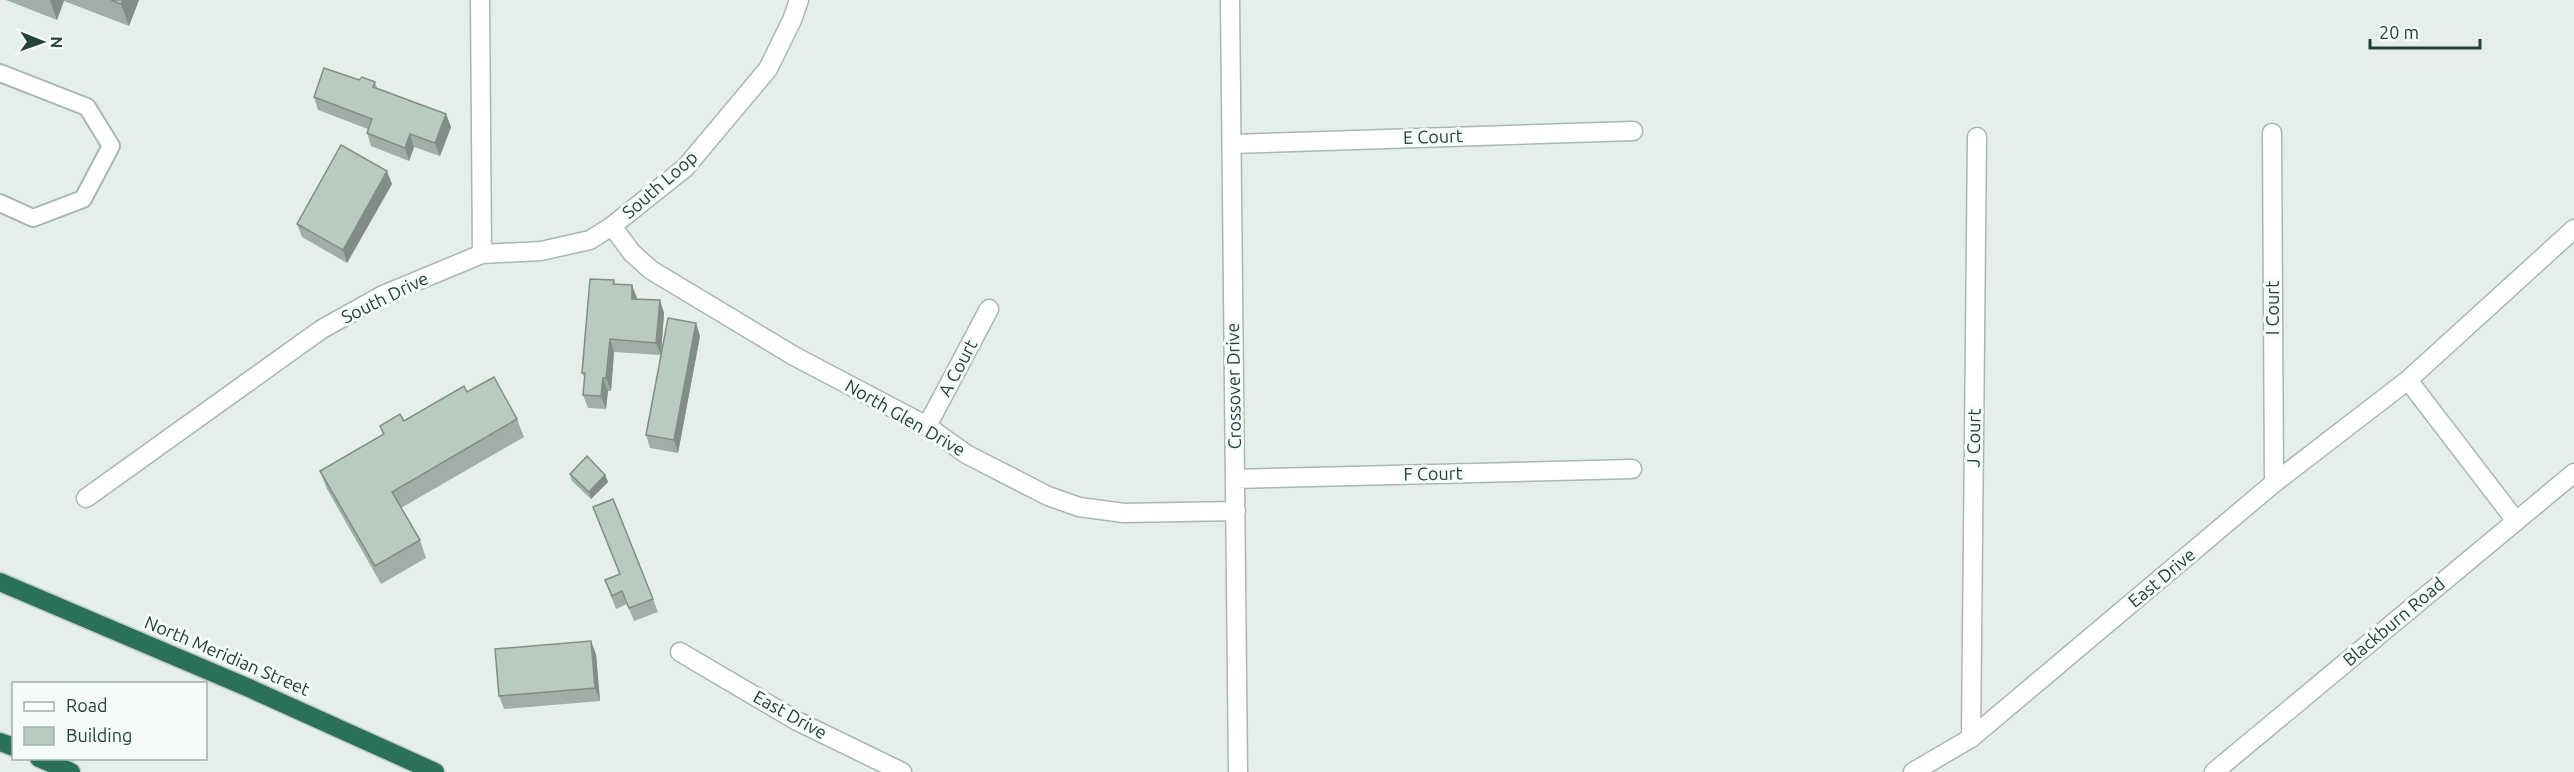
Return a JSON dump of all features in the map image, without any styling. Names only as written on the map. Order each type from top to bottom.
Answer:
[{"type":"highway","name":"North Meridian Street","points":[[0,582],[249,688],[435,772]]},
{"type":"highway","points":[[41,760],[71,772]]},
{"type":"street","points":[[480,0],[482,255]]},
{"type":"street","name":"South Loop","points":[[482,255],[541,251],[590,240],[612,226],[685,168],[768,69],[792,20],[799,0]]},
{"type":"street","name":"Crossover Drive","points":[[1230,0],[1238,772]]},
{"type":"street","name":"E Court","points":[[1232,144],[1633,131]]},
{"type":"street","name":"I Court","points":[[2272,133],[2274,483]]},
{"type":"street","name":"J Court","points":[[1971,738],[1977,137]]},
{"type":"street","name":"North Glen Drive","points":[[612,226],[632,253],[651,270],[794,356],[927,426],[966,454],[1048,496],[1079,507],[1124,513],[1236,511]]},
{"type":"street","name":"East Drive","points":[[1914,772],[1971,738],[2274,483],[2408,380],[2574,229]]},
{"type":"street","name":"South Drive","points":[[86,498],[322,329],[383,295],[482,255]]},
{"type":"street","name":"A Court","points":[[927,426],[989,309]]},
{"type":"street","points":[[2408,380],[2516,521]]},
{"type":"street","name":"F Court","points":[[1235,479],[1632,469]]},
{"type":"street","name":"Blackburn Road","points":[[2214,772],[2574,473]]},
{"type":"street","name":"East Drive","points":[[680,652],[797,721],[902,772]]},
{"type":"lane","points":[[0,73],[87,107],[111,146],[83,199],[33,218],[0,203]]},
{"type":"building","points":[[111,0],[123,0],[121,4]]},
{"type":"building","points":[[324,68],[359,80],[362,77],[375,82],[373,87],[446,114],[435,143],[410,134],[405,148],[367,133],[372,119],[314,97]]},
{"type":"building","points":[[341,145],[387,171],[343,250],[297,224]]},
{"type":"building","points":[[590,279],[614,280],[613,284],[632,285],[632,299],[660,300],[656,343],[610,339],[606,378],[603,378],[601,396],[583,395],[585,373],[582,373]]},
{"type":"building","points":[[668,318],[696,323],[674,440],[646,435]]},
{"type":"building","points":[[494,377],[517,419],[392,492],[420,540],[375,566],[320,471],[384,434],[380,426],[400,414],[404,421],[464,386],[467,392]]},
{"type":"building","points":[[587,456],[605,475],[589,492],[570,474]]},
{"type":"building","points":[[613,499],[653,599],[629,608],[622,591],[612,596],[605,580],[620,574],[593,507]]},
{"type":"building","points":[[591,641],[595,688],[499,696],[495,649]]}]
